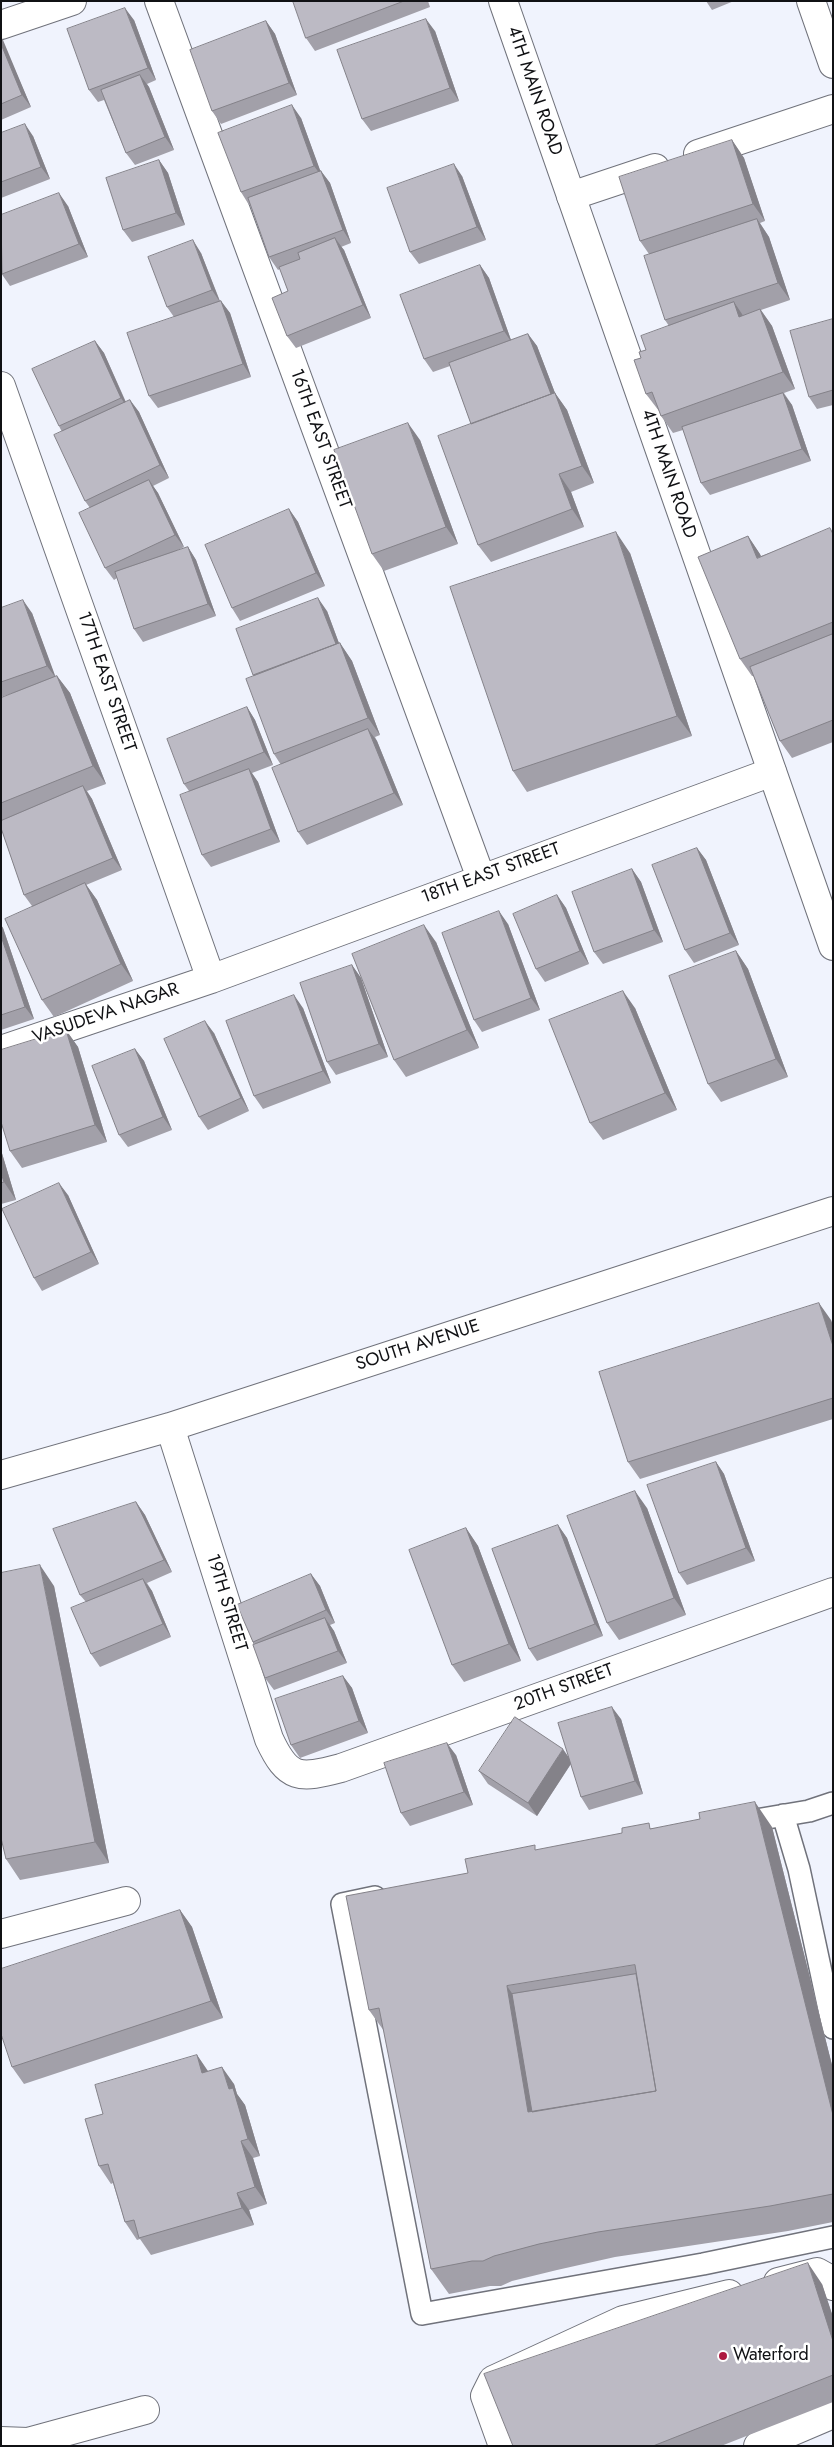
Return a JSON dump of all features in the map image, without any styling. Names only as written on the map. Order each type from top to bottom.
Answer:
[{"type":"street","points":[[1,25],[72,1]]},
{"type":"street","name":"16TH EAST STREET","points":[[159,1],[481,878]]},
{"type":"street","name":"4TH MAIN ROAD","points":[[503,1],[833,946]]},
{"type":"street","points":[[811,1],[833,64]]},
{"type":"street","points":[[571,196],[833,109]]},
{"type":"street","name":"17TH EAST STREET","points":[[1,386],[211,979]]},
{"type":"street","name":"18TH EAST STREET","points":[[211,979],[772,772]]},
{"type":"street","name":"VASUDEVA NAGAR","points":[[1,1050],[211,979]]},
{"type":"street","name":"SOUTH AVENUE","points":[[1,1475],[170,1427],[833,1211]]},
{"type":"street","name":"19TH STREET","points":[[170,1427],[269,1739],[279,1761],[293,1773]]},
{"type":"street","name":"20TH STREET","points":[[293,1773],[312,1775],[341,1768],[833,1592]]},
{"type":"street","points":[[1,1934],[126,1901]]},
{"type":"street","points":[[503,2446],[485,2396],[493,2380],[622,2320],[817,2272],[826,2277],[833,2286]]},
{"type":"street","points":[[1,2441],[28,2442],[145,2410]]},
{"type":"street","points":[[758,2446],[833,2414]]},
{"type":"lane","points":[[715,1827],[809,1811],[833,1803]]},
{"type":"lane","points":[[783,1816],[799,1869],[833,2028]]},
{"type":"lane","points":[[398,1891],[342,1904],[422,2314],[703,2264],[833,2237]]},
{"type":"building","points":[[293,1],[404,1],[306,38]]},
{"type":"building","points":[[125,8],[148,68],[89,90],[67,29]]},
{"type":"building","points":[[426,19],[450,88],[362,119],[337,50]]},
{"type":"building","points":[[266,21],[289,83],[212,111],[190,50]]},
{"type":"building","points":[[1,44],[22,95],[1,104]]},
{"type":"building","points":[[140,75],[165,137],[126,153],[101,90]]},
{"type":"building","points":[[292,105],[314,166],[241,192],[218,133]]},
{"type":"building","points":[[25,124],[41,167],[1,182],[1,133]]},
{"type":"building","points":[[732,140],[753,204],[640,241],[619,177]]},
{"type":"building","points":[[159,160],[176,213],[123,230],[106,178]]},
{"type":"building","points":[[454,164],[477,227],[410,252],[387,188]]},
{"type":"building","points":[[321,171],[343,230],[269,257],[248,198]]},
{"type":"building","points":[[59,193],[79,244],[2,274],[1,215]]},
{"type":"building","points":[[757,219],[778,283],[665,320],[644,256]]},
{"type":"building","points":[[335,238],[363,305],[287,336],[272,298],[288,291],[279,267],[300,259],[298,253]]},
{"type":"building","points":[[193,240],[212,290],[167,307],[148,257]]},
{"type":"building","points":[[480,265],[504,331],[424,359],[400,295]]},
{"type":"building","points":[[221,301],[243,364],[149,396],[127,333]]},
{"type":"building","points":[[734,302],[739,317],[760,309],[783,372],[661,416],[652,392],[646,394],[634,360],[641,358],[639,352],[646,350],[641,336]]},
{"type":"building","points":[[833,319],[833,390],[809,397],[790,331]]},
{"type":"building","points":[[528,334],[551,394],[471,424],[449,363]]},
{"type":"building","points":[[95,341],[121,398],[59,426],[32,369]]},
{"type":"building","points":[[555,393],[582,466],[559,474],[572,509],[478,545],[438,436]]},
{"type":"building","points":[[783,393],[802,449],[701,483],[682,427]]},
{"type":"building","points":[[130,400],[160,465],[85,501],[54,435]]},
{"type":"building","points":[[408,423],[446,527],[372,554],[334,450]]},
{"type":"building","points":[[149,480],[175,535],[105,568],[79,513]]},
{"type":"building","points":[[289,509],[316,573],[232,608],[205,545]]},
{"type":"building","points":[[830,528],[833,534],[833,622],[740,659],[698,557],[748,536],[757,558]]},
{"type":"building","points":[[616,532],[677,716],[513,771],[450,587]]},
{"type":"building","points":[[188,547],[208,604],[134,629],[115,572]]},
{"type":"building","points":[[318,598],[336,644],[253,675],[236,629]]},
{"type":"building","points":[[23,600],[47,666],[1,682],[1,608]]},
{"type":"building","points":[[833,634],[833,720],[780,741],[750,667]]},
{"type":"building","points":[[340,643],[368,718],[274,754],[246,679]]},
{"type":"building","points":[[57,676],[93,766],[1,803],[1,698]]},
{"type":"building","points":[[247,707],[264,752],[184,784],[167,739]]},
{"type":"building","points":[[368,729],[394,793],[298,832],[272,768]]},
{"type":"building","points":[[249,769],[271,829],[202,855],[180,795]]},
{"type":"building","points":[[83,786],[113,858],[24,895],[1,828],[1,821]]},
{"type":"building","points":[[697,848],[730,933],[685,950],[652,865]]},
{"type":"building","points":[[632,869],[654,930],[594,952],[572,892]]},
{"type":"building","points":[[85,883],[121,964],[42,1000],[5,919]]},
{"type":"building","points":[[557,895],[580,951],[536,969],[513,914]]},
{"type":"building","points":[[499,911],[531,998],[474,1020],[442,933]]},
{"type":"building","points":[[424,925],[467,1030],[394,1060],[352,954]]},
{"type":"building","points":[[1,936],[25,1007],[1,1015]]},
{"type":"building","points":[[736,951],[776,1059],[708,1084],[669,976]]},
{"type":"building","points":[[352,965],[379,1044],[327,1062],[300,983]]},
{"type":"building","points":[[623,991],[665,1093],[590,1123],[549,1020]]},
{"type":"building","points":[[294,995],[323,1071],[254,1096],[226,1021]]},
{"type":"building","points":[[205,1021],[241,1098],[199,1117],[164,1039]]},
{"type":"building","points":[[66,1030],[95,1125],[10,1151],[1,1122],[1,1050]]},
{"type":"building","points":[[135,1049],[163,1117],[119,1135],[92,1066]]},
{"type":"building","points":[[59,1183],[91,1252],[34,1278],[2,1209]]},
{"type":"building","points":[[819,1303],[833,1346],[833,1398],[628,1462],[599,1372]]},
{"type":"building","points":[[716,1462],[746,1548],[679,1573],[647,1485]]},
{"type":"building","points":[[635,1491],[674,1598],[607,1623],[567,1516]]},
{"type":"building","points":[[136,1502],[164,1560],[80,1595],[53,1529]]},
{"type":"building","points":[[558,1525],[595,1624],[529,1649],[492,1549]]},
{"type":"building","points":[[466,1528],[509,1644],[452,1665],[409,1550]]},
{"type":"building","points":[[40,1565],[95,1842],[6,1859],[1,1838],[1,1573]]},
{"type":"building","points":[[311,1574],[326,1610],[253,1642],[237,1605]]},
{"type":"building","points":[[143,1579],[163,1624],[91,1654],[71,1608]]},
{"type":"building","points":[[325,1618],[338,1651],[265,1678],[253,1645]]},
{"type":"building","points":[[343,1676],[359,1721],[291,1745],[275,1699]]},
{"type":"building","points":[[612,1707],[635,1781],[581,1797],[558,1723]]},
{"type":"building","points":[[515,1717],[563,1749],[528,1803],[479,1771]]},
{"type":"building","points":[[447,1743],[464,1792],[401,1813],[384,1763]]},
{"type":"building","points":[[755,1802],[833,2115],[833,2194],[770,2206],[598,2232],[539,2244],[494,2256],[483,2261],[472,2261],[431,2269],[379,2008],[369,2010],[346,1896],[468,1873],[465,1859],[535,1845],[535,1850],[622,1833],[622,1828],[649,1823],[650,1829],[700,1819],[699,1813]],"holes":[[[635,1965],[656,2091],[528,2112],[507,1986]]]},
{"type":"building","points":[[180,1910],[211,2001],[12,2067],[1,2034],[1,1969]]},
{"type":"building","points":[[636,1974],[656,2091],[532,2112],[512,1994]]},
{"type":"building","points":[[197,2055],[202,2073],[222,2067],[229,2089],[233,2088],[248,2139],[241,2141],[255,2187],[237,2193],[242,2208],[139,2238],[134,2220],[125,2222],[108,2164],[99,2166],[85,2119],[103,2114],[95,2085]]},
{"type":"building","name":"Waterford","points":[[808,2263],[833,2341],[833,2375],[653,2446],[513,2446],[484,2374]]},
{"type":"place","name":"Waterford","points":[[723,2356]]}]
